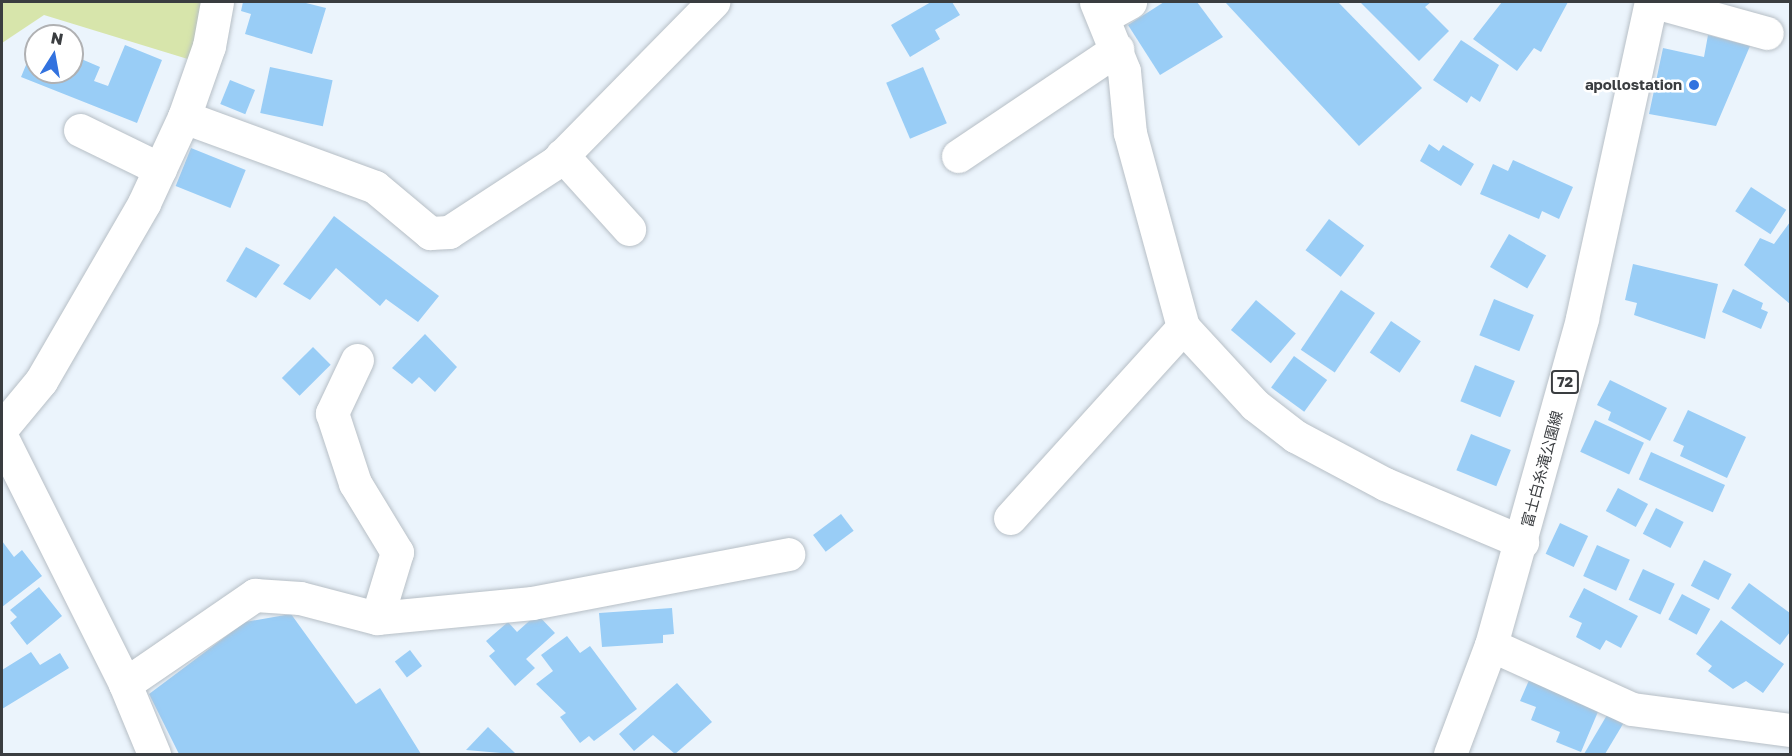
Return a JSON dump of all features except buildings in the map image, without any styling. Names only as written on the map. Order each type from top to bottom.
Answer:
[{"type":"street","points":[[2,428],[41,381],[160,170],[184,117],[209,46],[217,2]]},
{"type":"street","points":[[1653,2],[1767,33]]},
{"type":"street","name":"富士白糸滝公園線","points":[[1450,754],[1491,645],[1522,542],[1582,318],[1653,2]]},
{"type":"street","points":[[184,117],[375,188],[430,233],[449,232],[562,155],[710,3]]},
{"type":"street","points":[[1110,7],[1130,134],[1183,327],[1255,405],[1295,436],[1385,484],[1522,542]]},
{"type":"street","points":[[958,156],[1117,49]]},
{"type":"street","points":[[80,130],[160,170]]},
{"type":"street","points":[[562,155],[629,229]]},
{"type":"street","points":[[1010,519],[1183,327]]},
{"type":"street","points":[[357,360],[332,413],[355,483],[397,552],[377,618]]},
{"type":"street","points":[[2,438],[125,684],[154,754]]},
{"type":"street","points":[[125,684],[255,595],[300,598],[377,618],[532,603],[788,555]]},
{"type":"street","points":[[1491,645],[1632,710],[1791,730]]},
{"type":"green space","points":[[2,2],[203,2],[191,60],[84,27],[84,24],[73,24],[44,15],[30,24],[24,24],[24,28],[2,43]]},
{"type":"place","name":"apollostation","points":[[1694,85]]}]
